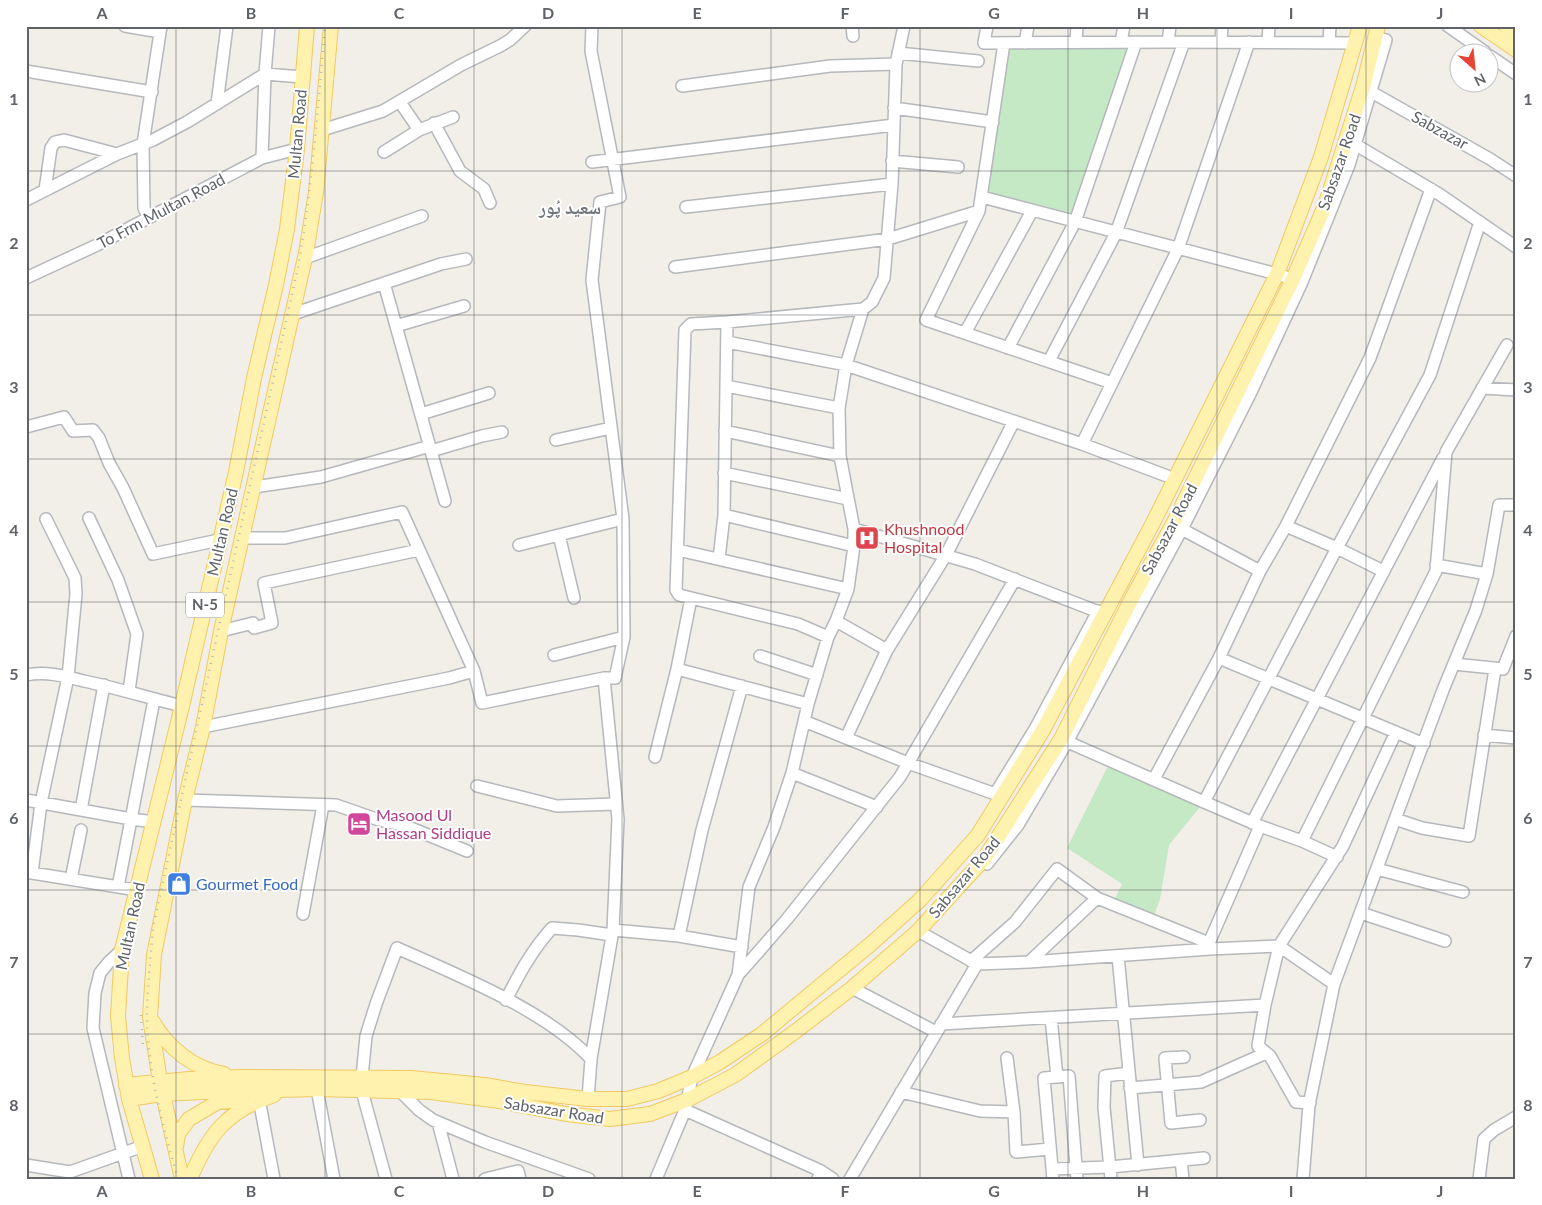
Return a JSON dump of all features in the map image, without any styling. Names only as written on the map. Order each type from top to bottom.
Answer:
[{"type":"main road","name":"Multan Road","points":[[152,1179],[128,1092],[122,1058],[118,1016],[122,950],[182,706],[236,472],[254,378],[287,229],[297,149],[307,26]]},
{"type":"main road","name":"Multan Road","points":[[182,1179],[161,1088],[150,1018],[154,955],[185,800],[203,728],[242,538],[305,258],[316,192],[331,26]]},
{"type":"main road","name":"Sabsazar Road","points":[[128,1092],[242,1077],[429,1086],[484,1084],[525,1092],[588,1099],[627,1099],[692,1077],[720,1062],[762,1034],[872,943],[920,900],[978,835],[998,795],[1043,730],[1101,613],[1116,591],[1175,479],[1277,274],[1321,156],[1360,26]]},
{"type":"main road","points":[[1481,26],[1516,50]]},
{"type":"main road","points":[[1506,26],[1516,33]]},
{"type":"main road","name":"Sabsazar Road","points":[[161,1088],[284,1091],[362,1084],[402,1093],[429,1086],[566,1114],[610,1119],[650,1114],[686,1105],[735,1075],[854,989],[921,932],[984,859],[1064,740],[1132,598],[1177,527],[1298,281],[1351,142],[1367,89],[1377,32]]},
{"type":"main road","points":[[1116,591],[1132,598]]},
{"type":"main road","points":[[150,1018],[161,1036],[184,1058],[217,1073],[242,1077]]},
{"type":"main road","points":[[190,1179],[206,1144],[218,1128],[230,1117],[259,1100],[284,1091]]},
{"type":"main road","points":[[176,1150],[178,1134],[189,1119],[218,1102],[259,1100]]},
{"type":"street","points":[[125,26],[161,29],[143,144],[144,208],[148,218]]},
{"type":"street","points":[[217,104],[227,26]]},
{"type":"street","points":[[262,158],[265,74],[270,26]]},
{"type":"street","points":[[322,130],[383,111],[460,65],[500,46],[510,40],[525,26]]},
{"type":"street","points":[[242,538],[285,538],[402,512],[474,671],[482,703],[604,678],[615,678],[624,637],[623,519],[592,280],[600,202],[620,198],[591,50],[592,26]]},
{"type":"street","points":[[828,637],[798,624],[679,595],[676,590],[685,330],[691,324],[863,309],[872,302],[884,278],[892,184],[897,59],[904,26]]},
{"type":"street","points":[[986,26],[984,43],[1355,43]]},
{"type":"street","points":[[1025,43],[1028,26]]},
{"type":"street","points":[[1076,42],[1077,26]]},
{"type":"street","points":[[1122,42],[1124,26]]},
{"type":"street","points":[[1168,42],[1170,26]]},
{"type":"street","points":[[1221,42],[1222,26]]},
{"type":"street","points":[[1268,42],[1270,26]]},
{"type":"street","points":[[1329,43],[1330,26]]},
{"type":"street","points":[[1448,26],[1471,42]]},
{"type":"street","points":[[1008,348],[1075,222],[1136,42]]},
{"type":"street","points":[[1049,361],[1116,233],[1184,42]]},
{"type":"street","points":[[1082,444],[1178,249],[1249,42]]},
{"type":"street","points":[[1004,43],[979,211],[926,320],[1112,383]]},
{"type":"street","points":[[682,86],[897,59],[978,61]]},
{"type":"street","points":[[1500,63],[1516,74]]},
{"type":"street","points":[[26,71],[152,92]]},
{"type":"street","points":[[26,200],[117,154],[143,144],[187,122],[265,74],[302,76]]},
{"type":"street","name":"Sabzazar","points":[[1367,89],[1490,158],[1516,176]]},
{"type":"street","points":[[400,102],[419,130]]},
{"type":"street","points":[[894,108],[993,122]]},
{"type":"street","points":[[384,152],[419,130],[453,116]]},
{"type":"street","points":[[434,123],[460,170],[484,189],[490,203]]},
{"type":"street","points":[[592,162],[894,124]]},
{"type":"street","points":[[45,190],[51,148],[59,140],[117,154]]},
{"type":"street","points":[[1351,142],[1431,189],[1516,247]]},
{"type":"street","name":"To Frm Multan Road","points":[[26,278],[97,245],[262,158],[297,149]]},
{"type":"street","points":[[892,161],[958,167]]},
{"type":"street","points":[[686,207],[892,184]]},
{"type":"street","points":[[1154,779],[1219,658],[1260,571],[1286,526],[1370,358],[1431,189]]},
{"type":"street","points":[[982,197],[1298,281]]},
{"type":"street","points":[[675,267],[888,239],[979,211]]},
{"type":"street","points":[[965,333],[1032,211]]},
{"type":"street","points":[[305,258],[422,216]]},
{"type":"street","points":[[1204,802],[1430,375],[1480,222]]},
{"type":"street","points":[[293,314],[441,264],[466,259]]},
{"type":"street","points":[[384,283],[445,501]]},
{"type":"street","points":[[396,326],[464,306]]},
{"type":"street","points":[[656,1179],[686,1105],[692,1077],[738,974],[749,888],[774,827],[792,772],[808,704],[828,637],[848,589],[854,546],[854,529],[840,456],[839,408],[846,365],[863,309]]},
{"type":"street","points":[[719,559],[724,515],[727,322]]},
{"type":"street","points":[[727,342],[846,365],[1082,444],[1175,479]]},
{"type":"street","points":[[1210,946],[1256,824],[1317,699],[1446,452],[1507,345]]},
{"type":"street","points":[[726,386],[839,408]]},
{"type":"street","points":[[1482,388],[1516,390]]},
{"type":"street","points":[[421,414],[489,393]]},
{"type":"street","points":[[26,427],[64,417],[73,431],[93,430],[99,438],[153,554],[219,540]]},
{"type":"street","points":[[846,738],[887,650],[946,555],[1014,421]]},
{"type":"street","points":[[556,440],[611,428]]},
{"type":"street","points":[[725,431],[840,456]]},
{"type":"street","points":[[254,487],[321,477],[430,448],[502,432]]},
{"type":"street","points":[[1302,841],[1436,571],[1446,452]]},
{"type":"street","points":[[724,473],[848,499]]},
{"type":"street","points":[[1303,1179],[1310,1103],[1334,984],[1476,610],[1487,574],[1499,505],[1516,505]]},
{"type":"street","points":[[724,515],[854,546]]},
{"type":"street","points":[[89,518],[118,580],[138,634],[128,691]]},
{"type":"street","points":[[46,519],[75,578],[76,594],[68,677],[41,803],[29,872],[137,890]]},
{"type":"street","points":[[519,545],[623,519]]},
{"type":"street","points":[[1286,526],[1337,548],[1383,571]]},
{"type":"street","points":[[1260,571],[1177,527],[1064,740],[1204,802],[1337,857]]},
{"type":"street","points":[[854,529],[975,564],[1101,613]]},
{"type":"street","points":[[559,535],[574,598]]},
{"type":"street","points":[[222,632],[253,623],[254,628],[272,622],[264,583],[420,550]]},
{"type":"street","points":[[678,550],[848,589]]},
{"type":"street","points":[[1436,565],[1487,574]]},
{"type":"street","points":[[738,974],[787,919],[900,777],[1015,579]]},
{"type":"street","points":[[655,757],[677,669],[691,598]]},
{"type":"street","points":[[836,621],[887,650]]},
{"type":"street","points":[[1454,664],[1503,670],[1516,636]]},
{"type":"street","points":[[554,655],[624,637]]},
{"type":"street","points":[[760,656],[817,674]]},
{"type":"street","points":[[1219,658],[1424,744]]},
{"type":"street","points":[[677,669],[808,704]]},
{"type":"street","points":[[1396,819],[1422,828],[1469,836],[1494,669]]},
{"type":"street","points":[[203,728],[450,678],[474,671]]},
{"type":"street","points":[[26,675],[47,673],[68,677],[182,706]]},
{"type":"street","points":[[588,1099],[591,1059],[612,933],[618,819],[604,678]]},
{"type":"street","points":[[81,810],[104,685]]},
{"type":"street","points":[[679,936],[702,830],[742,686]]},
{"type":"street","points":[[118,887],[154,700]]},
{"type":"street","points":[[804,721],[908,763],[998,795]]},
{"type":"street","points":[[1310,1103],[1296,1102],[1270,1056],[1258,1046],[1265,1005],[1279,946],[1337,857],[1396,732]]},
{"type":"street","points":[[1484,735],[1516,738]]},
{"type":"street","points":[[792,772],[877,807]]},
{"type":"street","points":[[477,786],[558,806],[616,804]]},
{"type":"street","points":[[26,800],[154,822]]},
{"type":"street","points":[[185,800],[336,805],[379,820],[406,826],[467,851]]},
{"type":"street","points":[[303,914],[323,805]]},
{"type":"street","points":[[71,879],[81,830]]},
{"type":"street","points":[[850,1179],[974,962],[1015,922],[1057,869],[1097,898],[1210,946]]},
{"type":"street","points":[[1377,869],[1463,892]]},
{"type":"street","points":[[1029,962],[1097,898]]},
{"type":"street","points":[[1361,913],[1445,941]]},
{"type":"street","points":[[506,1000],[525,963],[538,943],[552,928],[679,936],[742,947]]},
{"type":"street","points":[[921,932],[974,962],[1029,962],[1118,956],[1210,946],[1279,946],[1334,984]]},
{"type":"street","points":[[386,1179],[362,1084],[366,1036],[397,948],[506,1000],[555,1028],[591,1059]]},
{"type":"street","points":[[122,950],[100,973],[95,993],[93,1028],[129,1179]]},
{"type":"street","points":[[1118,956],[1122,1014],[1138,1165]]},
{"type":"street","points":[[854,989],[938,1028],[1051,1018],[1265,1005]]},
{"type":"street","points":[[1051,1018],[1056,1077]]},
{"type":"street","points":[[1130,1088],[1201,1082],[1266,1053]]},
{"type":"street","points":[[1184,1057],[1164,1058],[1171,1124],[1200,1120]]},
{"type":"street","points":[[1006,1058],[1014,1112],[1016,1152],[1050,1149]]},
{"type":"street","points":[[1111,1173],[1104,1107],[1105,1076],[1129,1074]]},
{"type":"street","points":[[1077,1173],[1069,1076],[1044,1078],[1053,1174],[1111,1173],[1138,1165],[1204,1158]]},
{"type":"street","points":[[318,1089],[334,1179]]},
{"type":"street","points":[[901,1092],[980,1111],[1014,1112]]},
{"type":"street","points":[[402,1093],[420,1110],[438,1122],[570,1175],[589,1179]]},
{"type":"street","points":[[259,1100],[274,1179]]},
{"type":"street","points":[[686,1105],[820,1175],[834,1179]]},
{"type":"street","points":[[1479,1179],[1484,1139],[1494,1130],[1516,1117]]},
{"type":"street","points":[[438,1122],[453,1179]]},
{"type":"street","points":[[26,1164],[70,1172],[143,1146]]},
{"type":"street","points":[[1181,1160],[1183,1179]]},
{"type":"street","points":[[485,1179],[518,1171],[520,1179]]},
{"type":"green space","points":[[1136,42],[1079,223],[982,197],[1004,43]]},
{"type":"green space","points":[[1110,762],[1204,802],[1169,845],[1160,899],[1151,924],[1112,905],[1122,884],[1067,848]]},
{"type":"railway","points":[[178,1179],[156,1094],[149,1051],[147,1007],[153,927],[298,267],[311,177],[325,26]]},
{"type":"railway","points":[[141,1015],[143,1049]]},
{"type":"place","name":"Khushnood Hospital","points":[[867,538]]},
{"type":"place","name":"Masood Ul Hassan Siddique","points":[[359,824]]},
{"type":"place","name":"Gourmet Food","points":[[179,884]]},
{"type":"district","name":"سعید پُور","points":[[570,208]]}]
